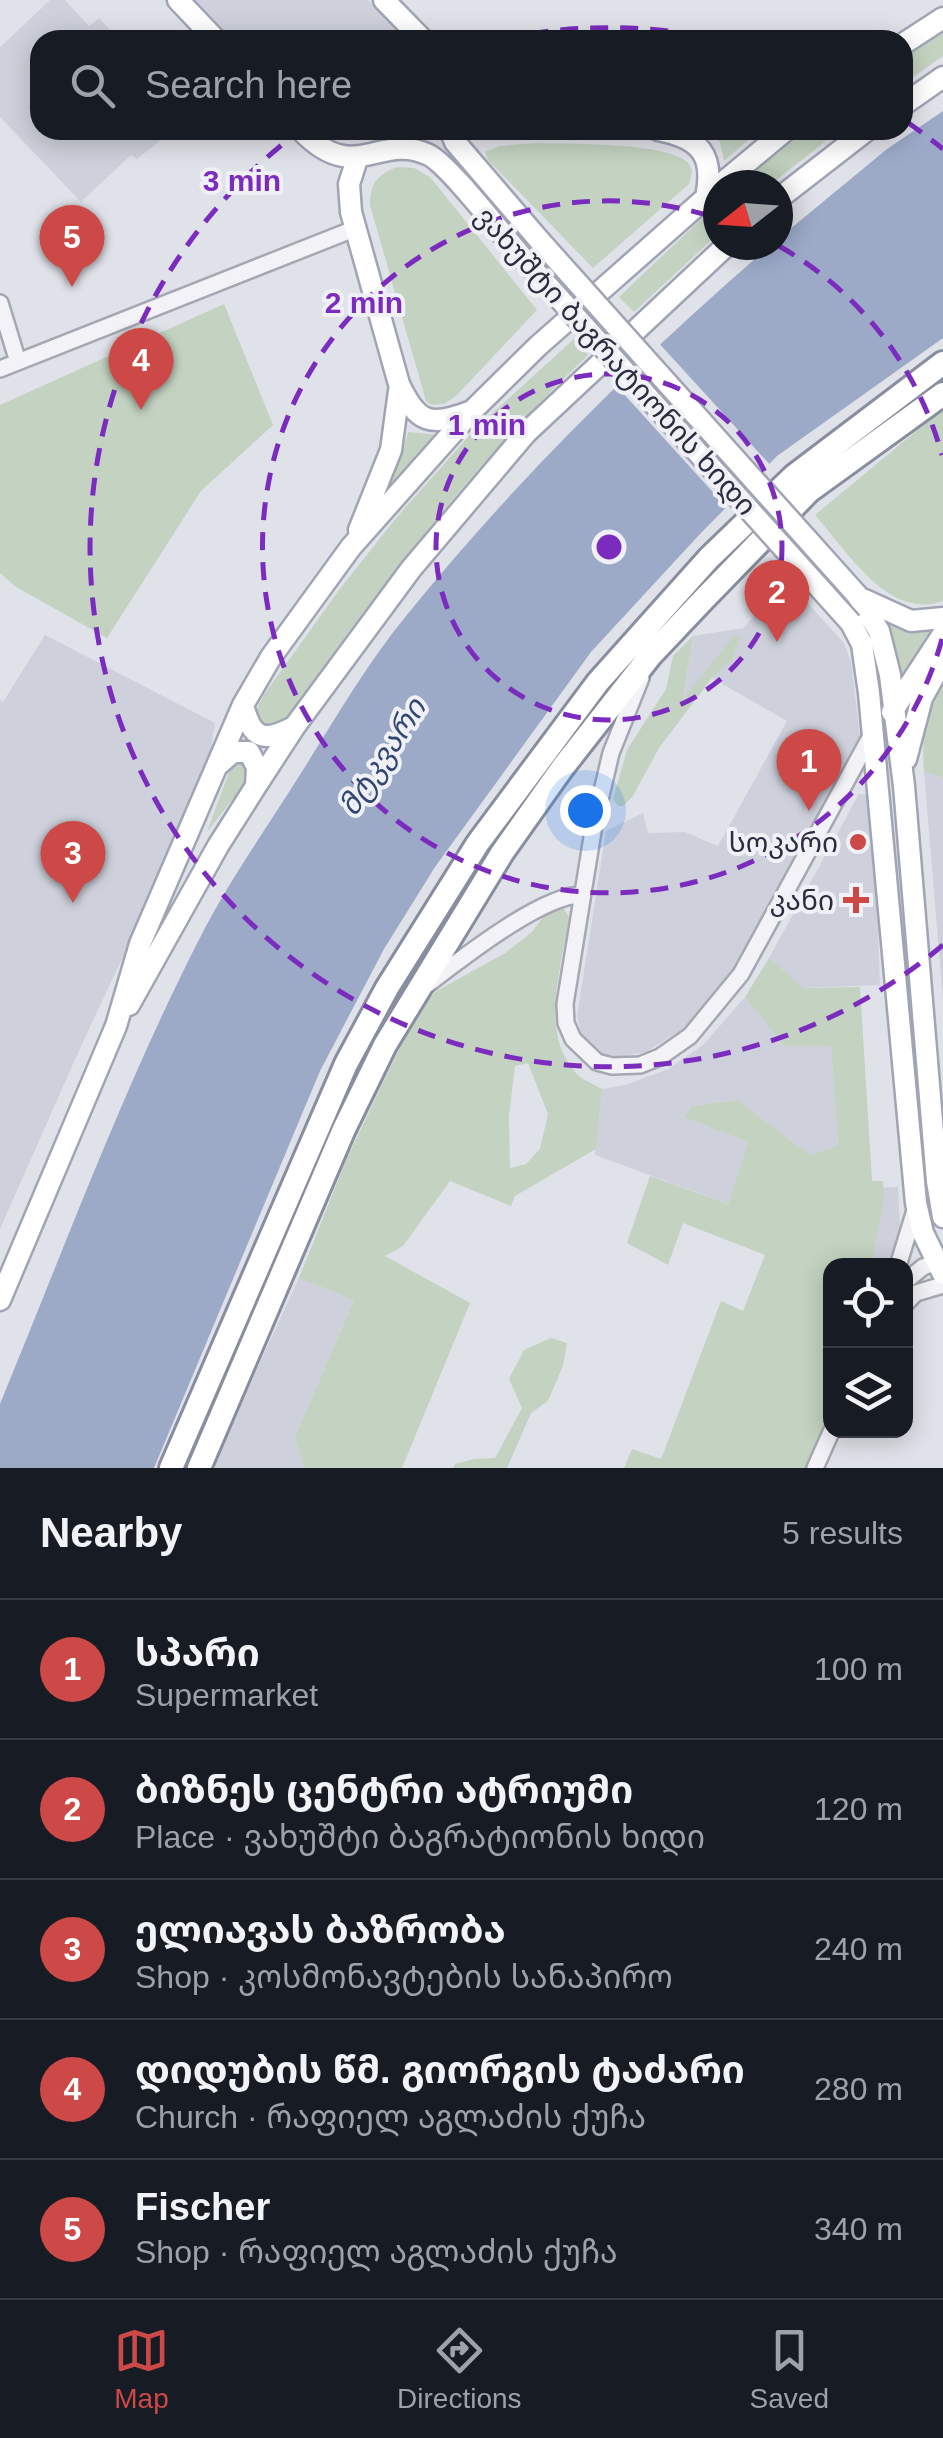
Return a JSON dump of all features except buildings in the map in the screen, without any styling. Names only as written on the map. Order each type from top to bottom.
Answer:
[{"type":"highway","points":[[171,1468],[346,1064],[387,988],[478,843],[598,682],[708,558],[794,476],[943,363]]},
{"type":"highway","points":[[199,1468],[344,1129],[385,1044],[502,853],[650,656],[809,491],[943,394]]},
{"type":"main road","points":[[178,0],[206,30]]},
{"type":"main road","points":[[384,0],[413,30]]},
{"type":"main road","points":[[913,38],[943,18]]},
{"type":"main road","points":[[913,98],[943,78]]},
{"type":"main road","points":[[313,140],[322,148],[358,159],[349,184],[354,229],[399,384],[409,406],[426,419],[446,421],[471,412]]},
{"type":"main road","name":"ვახუშტი ბაგრატიონის ხიდი","points":[[456,140],[540,242],[862,608]]},
{"type":"main road","points":[[464,140],[468,158]]},
{"type":"main road","points":[[687,140],[703,152],[711,170]]},
{"type":"main road","points":[[739,170],[774,140]]},
{"type":"main road","points":[[793,187],[854,140]]},
{"type":"main road","name":"ვახუშტი ბაგრატიონის ხიდი","points":[[358,159],[393,150],[412,150],[435,158],[522,257],[862,608]]},
{"type":"main road","points":[[0,1300],[116,1026],[140,944],[243,705],[271,657],[352,547],[471,412],[538,346],[703,201]]},
{"type":"main road","points":[[116,1026],[256,786],[295,726],[412,569],[493,470],[570,389],[711,260]]},
{"type":"main road","points":[[352,547],[391,450],[399,384]]},
{"type":"main road","points":[[862,608],[911,621],[943,618]]},
{"type":"main road","points":[[862,608],[880,631],[894,709],[943,1217]]},
{"type":"main road","points":[[862,608],[859,635],[873,732],[916,1203],[923,1233],[941,1265]]},
{"type":"main road","points":[[876,764],[881,734],[943,634]]},
{"type":"main road","points":[[904,786],[915,720],[930,680],[943,660]]},
{"type":"main road","points":[[243,705],[252,730],[264,737],[295,726]]},
{"type":"main road","points":[[217,765],[233,752],[248,752],[257,767],[256,786]]},
{"type":"street","points":[[0,369],[354,229]]},
{"type":"street","points":[[0,304],[18,362]]},
{"type":"street","points":[[650,656],[611,753],[565,1004],[566,1023],[573,1039],[597,1062],[640,1065],[660,1057],[690,1036],[741,974],[873,732]]},
{"type":"street","points":[[841,794],[860,782],[879,794]]},
{"type":"street","points":[[414,995],[464,956],[554,900],[582,895]]},
{"type":"street","points":[[900,1258],[916,1203]]},
{"type":"street","points":[[913,1277],[941,1265]]},
{"type":"street","points":[[913,1296],[943,1286]]},
{"type":"street","points":[[815,1468],[828,1438]]},
{"type":"shaded area","points":[[50,0],[65,0],[89,26],[99,18],[110,30],[30,30],[30,140],[161,140],[137,159],[131,155],[81,202],[0,117],[0,47]]},
{"type":"shaded area","points":[[185,0],[368,0],[396,30],[213,30]]},
{"type":"shaded area","points":[[788,582],[844,643],[851,662],[860,736],[743,956],[689,1025],[646,1052],[617,1057],[597,1051],[581,1033],[577,1016],[606,831],[643,813],[648,833],[685,832],[718,846],[787,721],[712,678],[734,657],[683,701],[693,636],[743,628]]},
{"type":"shaded area","points":[[45,635],[215,723],[206,780],[0,1229],[0,700],[3,702]]},
{"type":"shaded area","points":[[924,771],[943,778],[943,999],[942,989]]},
{"type":"shaded area","points":[[859,794],[868,795],[873,802],[880,985],[802,988],[769,958]]},
{"type":"shaded area","points":[[745,997],[784,1046],[831,1045],[838,1145],[810,1155],[737,1100],[692,1106],[686,1117],[748,1142],[728,1204],[595,1155],[602,1089],[668,1069],[703,1045]]},
{"type":"shaded area","points":[[898,1187],[900,1228],[891,1258],[871,1258],[873,1188]]},
{"type":"shaded area","points":[[299,1278],[354,1300],[295,1437],[304,1468],[211,1468]]},
{"type":"green space","points":[[943,30],[943,56],[913,77],[913,47]]},
{"type":"green space","points":[[718,140],[748,140],[724,161]]},
{"type":"green space","points":[[789,140],[827,140],[789,170],[754,170]]},
{"type":"green space","points":[[615,145],[659,151],[687,162],[691,178],[689,184],[593,268],[488,160],[485,152],[500,146]]},
{"type":"green space","points":[[397,167],[414,168],[430,177],[537,310],[444,404],[426,401],[370,205],[376,181]]},
{"type":"green space","points":[[703,217],[703,248],[634,312],[619,297]]},
{"type":"green space","points":[[224,304],[273,425],[201,491],[107,638],[16,587],[0,573],[0,405]]},
{"type":"green space","points":[[574,339],[588,355],[504,441],[427,531],[284,723],[269,730],[257,721],[263,696],[397,517],[476,428]]},
{"type":"green space","points":[[943,409],[943,601],[923,605],[887,592],[871,579],[815,515]]},
{"type":"green space","points":[[408,432],[441,435],[382,497],[402,455]]},
{"type":"green space","points":[[885,618],[941,626],[902,690],[900,667]]},
{"type":"green space","points":[[693,636],[683,699],[734,636],[739,637],[734,657],[712,678],[659,748],[633,796],[618,806],[613,799],[627,750],[666,689],[673,656]]},
{"type":"green space","points":[[943,682],[943,778],[924,771],[923,746],[926,725]]},
{"type":"green space","points":[[233,761],[248,762],[249,778],[207,832]]},
{"type":"green space","points":[[561,904],[569,917],[556,997],[558,1037],[575,1072],[602,1089],[596,1149],[515,1196],[511,1206],[450,1181],[403,1246],[385,1256],[470,1303],[402,1468],[304,1468],[295,1437],[354,1300],[299,1278],[347,1158],[415,1016],[435,992],[505,953],[532,932],[551,906]],"holes":[[[528,1063],[548,1114],[540,1149],[526,1164],[510,1168],[509,1116],[515,1066]]]},
{"type":"green space","points":[[769,958],[803,988],[860,987],[872,1181],[883,1181],[884,1199],[872,1258],[823,1258],[823,1434],[806,1468],[624,1468],[632,1449],[661,1459],[721,1301],[743,1311],[765,1255],[683,1223],[668,1265],[627,1243],[650,1176],[728,1204],[748,1142],[685,1117],[692,1106],[737,1100],[810,1155],[838,1145],[831,1046],[784,1046],[745,997]]},
{"type":"green space","points":[[551,1338],[567,1343],[563,1366],[548,1401],[531,1413],[507,1468],[453,1468],[474,1459],[495,1458],[522,1408],[509,1379],[524,1350]]},
{"type":"water","name":"მტკვარი","points":[[943,111],[943,338],[777,456],[700,534],[591,652],[435,867],[384,949],[320,1071],[154,1468],[0,1468],[0,1404],[149,1043],[226,891],[374,658],[491,517],[627,377],[754,260],[793,260],[793,227],[887,149],[900,140],[913,140],[913,131]]},
{"type":"pier","points":[[656,340],[773,468],[730,511],[612,381]]},
{"type":"place","name":"Fischer","points":[[72,287]]},
{"type":"place","name":"დიდუბის წმ. გიორგის ტაძარი","points":[[141,410]]},
{"type":"place","name":"ბიზნეს ცენტრი ატრიუმი","points":[[777,642]]},
{"type":"place","name":"სპარი","points":[[809,811]]},
{"type":"place","name":"სოკარი","points":[[858,842]]},
{"type":"place","name":"კანი","points":[[856,900]]},
{"type":"place","name":"ელიავას ბაზრობა","points":[[73,903]]}]
